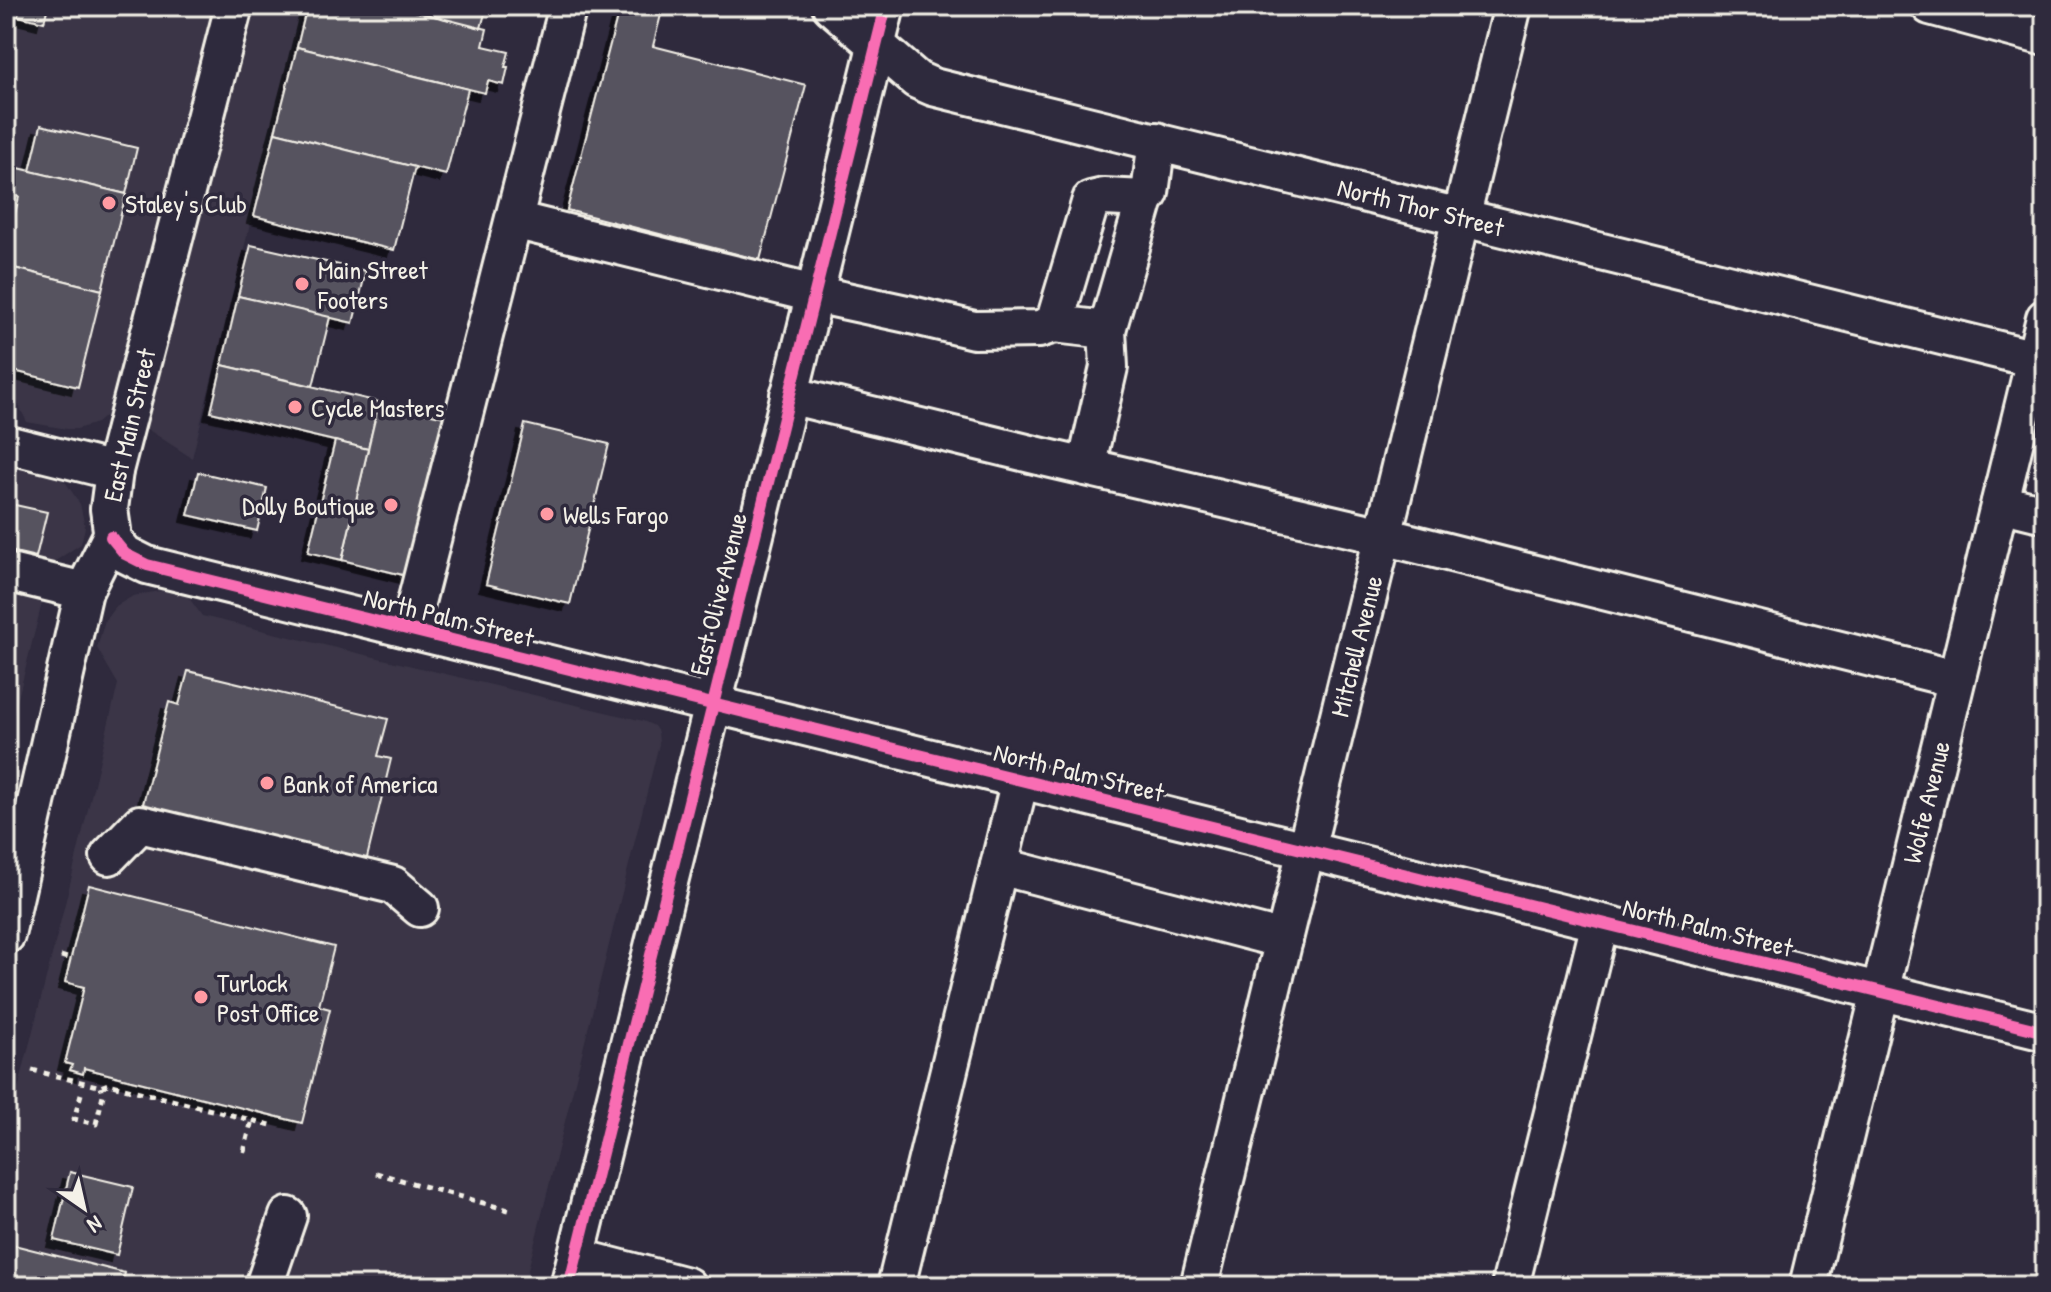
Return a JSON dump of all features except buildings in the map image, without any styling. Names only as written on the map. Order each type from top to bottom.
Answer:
[{"type":"street","name":"East Main Street","points":[[6,935],[84,591],[111,537],[109,509],[114,471],[234,6]]},
{"type":"street","points":[[409,630],[568,6]]},
{"type":"street","name":"North Thor Street","points":[[831,6],[917,80],[933,87],[2035,359]]},
{"type":"street","name":"East Olive Avenue","points":[[573,1272],[886,6]]},
{"type":"street","name":"Mitchell Avenue","points":[[1199,1286],[1513,6]]},
{"type":"street","points":[[1930,6],[2045,37]]},
{"type":"street","points":[[1086,467],[1109,367],[1107,330],[1145,199],[1150,193],[1157,141]]},
{"type":"street","points":[[1054,324],[1091,200],[1104,197],[1145,199]]},
{"type":"street","points":[[514,220],[974,330],[1039,329],[1054,324],[1107,330]]},
{"type":"street","name":"Wolfe Avenue","points":[[1808,1286],[2045,318]]},
{"type":"street","points":[[789,395],[1383,536],[1956,679]]},
{"type":"street","points":[[6,444],[114,471]]},
{"type":"street","points":[[2000,503],[2045,514]]},
{"type":"street","name":"North Palm Street","points":[[111,537],[125,554],[147,565],[2045,1032]]},
{"type":"street","points":[[6,572],[84,591]]},
{"type":"street","points":[[896,1286],[1020,780]]},
{"type":"street","points":[[109,856],[140,824],[393,885],[420,908]]},
{"type":"street","points":[[999,866],[1284,940]]},
{"type":"street","points":[[1510,1286],[1600,923]]},
{"type":"street","points":[[264,1286],[288,1216]]},
{"type":"street","points":[[275,1251],[283,1279],[289,1286]]},
{"type":"street","points":[[573,1272],[687,1286]]},
{"type":"path","points":[[61,956],[70,959]]},
{"type":"path","points":[[32,1070],[101,1087],[108,1084],[275,1126]]},
{"type":"path","points":[[75,1080],[77,1072]]},
{"type":"path","points":[[81,1094],[74,1119],[96,1124],[103,1095],[101,1087]]},
{"type":"path","points":[[244,1152],[252,1120]]},
{"type":"path","points":[[376,1173],[512,1211]]},
{"type":"shaded area","points":[[6,6],[304,6],[192,458],[115,408],[97,423],[77,429],[27,422],[16,400],[18,393],[6,390]]},
{"type":"shaded area","points":[[21,465],[52,473],[66,483],[80,504],[85,527],[81,544],[52,563],[6,746],[6,474]]},
{"type":"shaded area","points":[[164,590],[186,594],[202,616],[643,721],[654,726],[658,732],[659,744],[524,1286],[6,1286],[6,1137],[118,684],[97,648],[105,620],[116,606],[133,596]]},
{"type":"cycle path","points":[[569,1286],[886,6]]},
{"type":"cycle path","points":[[111,537],[125,554],[147,565],[2045,1032]]},
{"type":"place","name":"Staley's Club","points":[[109,203]]},
{"type":"place","name":"Main Street Footers","points":[[302,284]]},
{"type":"place","name":"Cycle Masters","points":[[295,407]]},
{"type":"place","name":"Dolly Boutique","points":[[391,505]]},
{"type":"place","name":"Wells Fargo","points":[[547,514]]},
{"type":"place","name":"Bank of America","points":[[267,783]]},
{"type":"place","name":"Turlock Post Office","points":[[201,997]]}]
